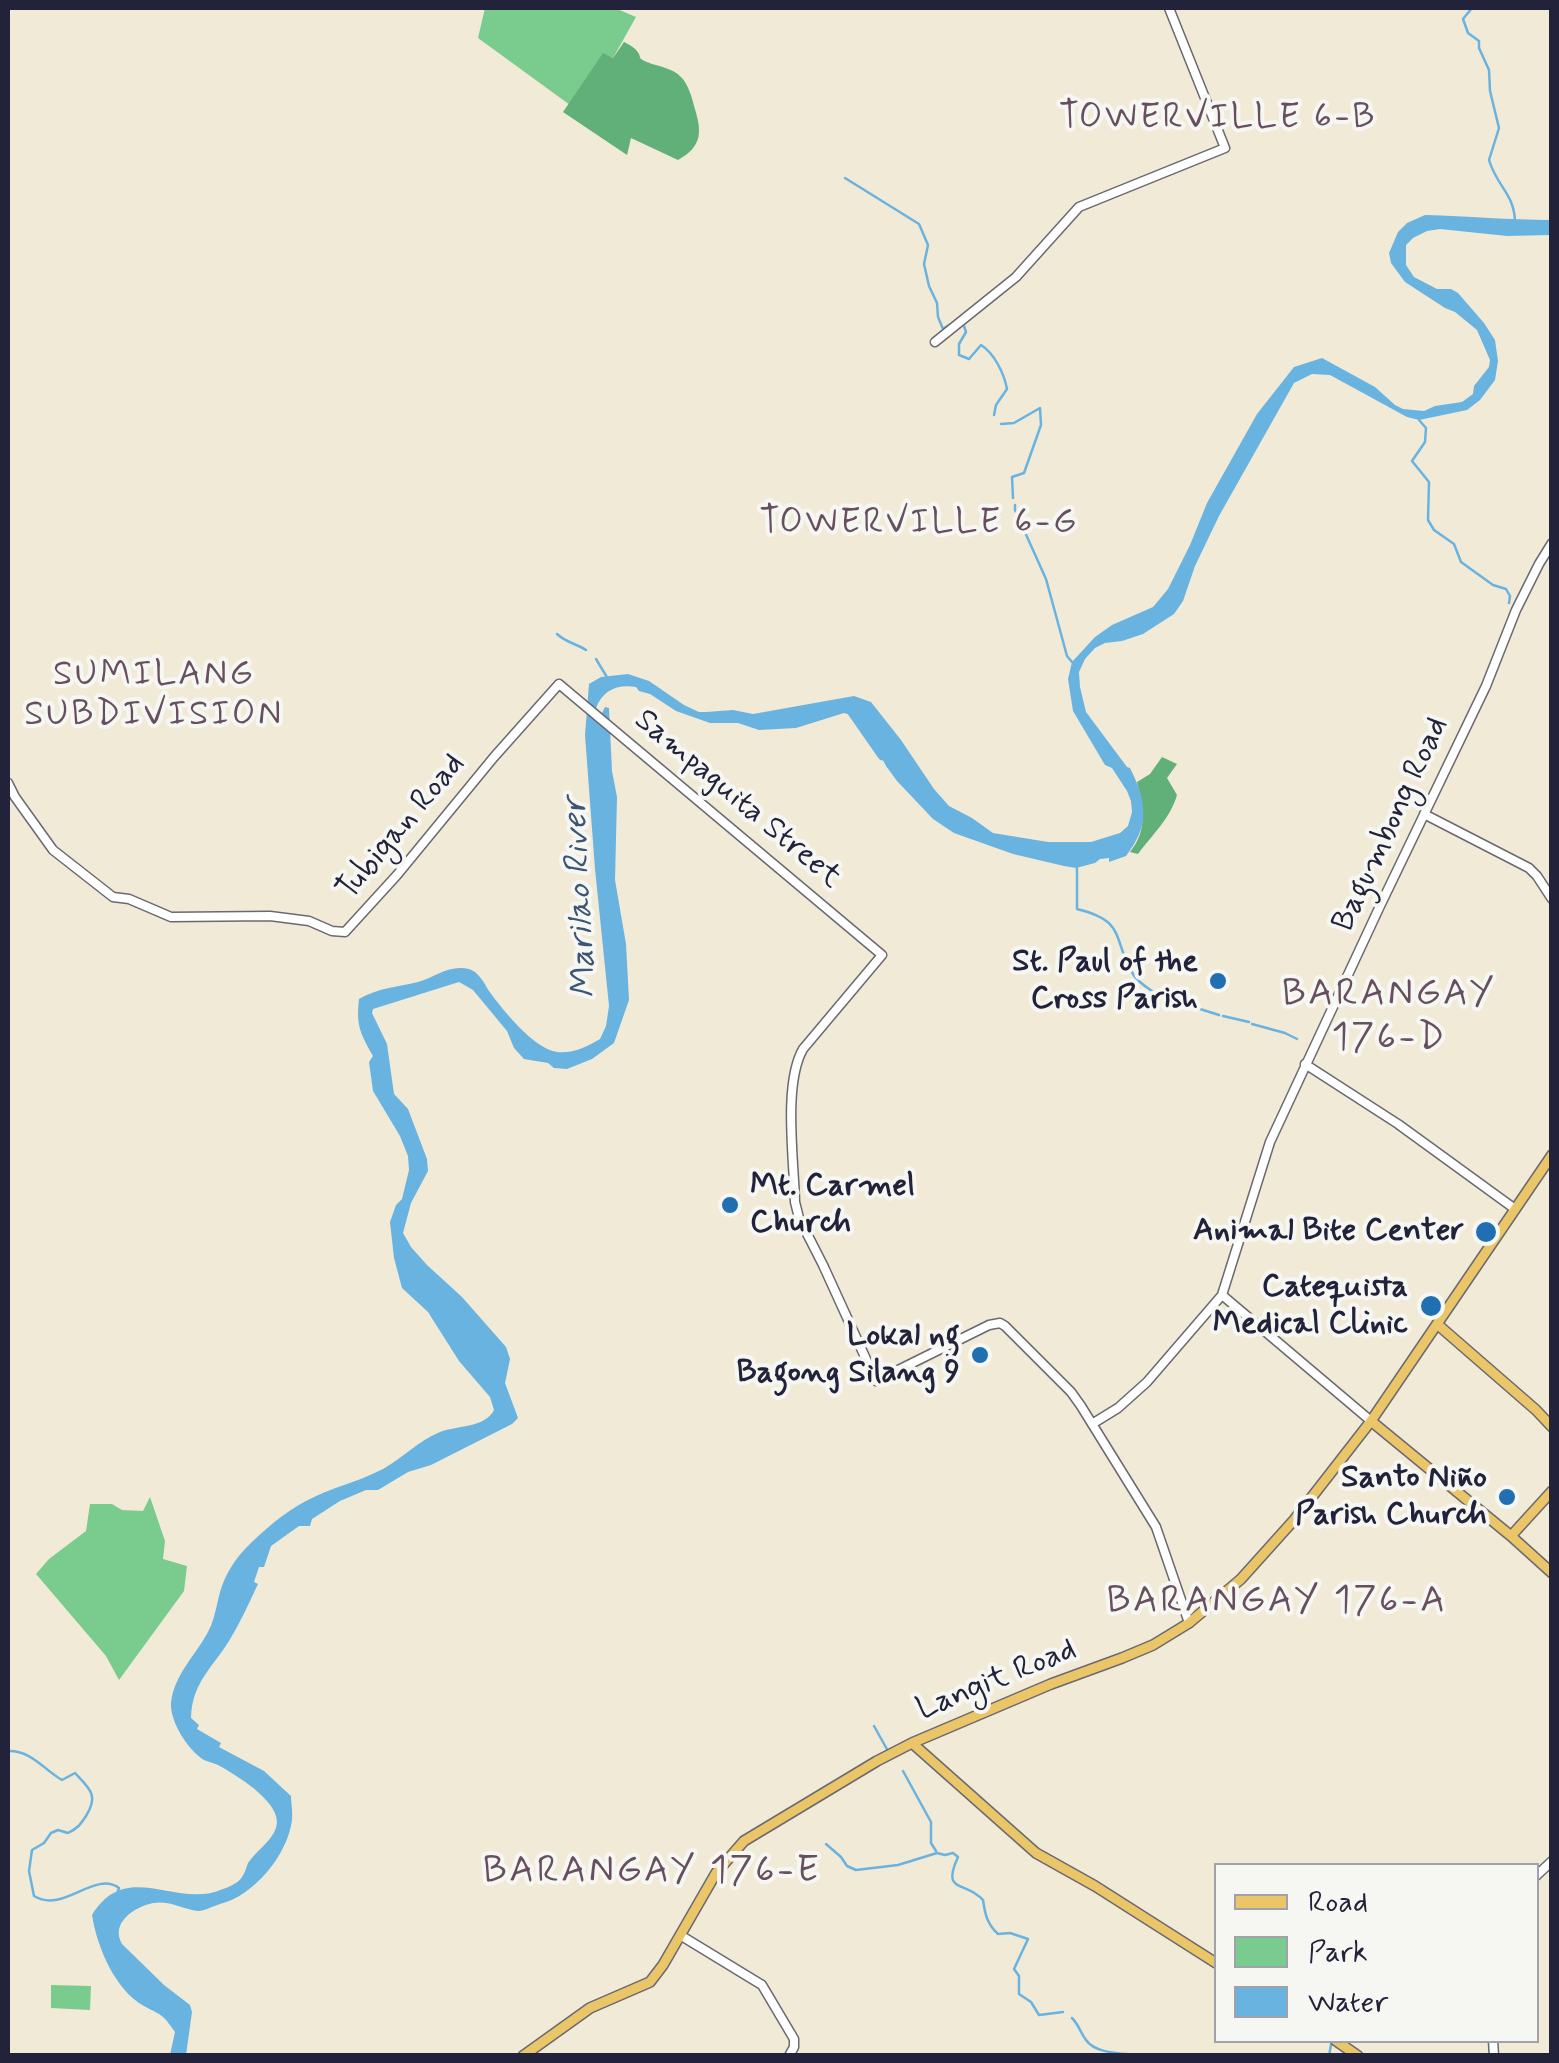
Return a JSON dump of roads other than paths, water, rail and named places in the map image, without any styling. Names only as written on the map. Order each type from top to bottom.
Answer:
[{"type":"main road","name":"Langit Road","points":[[523,2056],[600,2002],[650,1982],[716,1872],[744,1841],[912,1743],[1050,1684],[1145,1649],[1189,1622],[1241,1579],[1371,1422],[1552,1156]]},
{"type":"main road","points":[[1437,1324],[1552,1427]]},
{"type":"main road","points":[[1371,1422],[1552,1573]]},
{"type":"main road","points":[[1510,1536],[1552,1491]]},
{"type":"main road","points":[[912,1743],[1036,1853],[1214,1962]]},
{"type":"main road","points":[[1340,2044],[1358,2056]]},
{"type":"street","points":[[935,342],[1016,278],[1080,207],[1225,148],[1169,8]]},
{"type":"street","name":"Bagumbong Road","points":[[1092,1424],[1118,1408],[1147,1382],[1222,1295],[1270,1142],[1486,686],[1516,610],[1552,544]]},
{"type":"street","name":"Sampaguita Street","points":[[559,684],[882,955],[803,1048],[795,1066],[792,1097],[795,1206],[876,1380],[990,1325],[1002,1324],[1071,1392],[1092,1424]]},
{"type":"street","name":"Tubigan Road","points":[[8,783],[53,850],[112,897],[129,899],[171,917],[270,916],[344,932],[559,684]]},
{"type":"street","points":[[1424,814],[1529,868],[1552,898]]},
{"type":"street","points":[[1305,1064],[1398,1124],[1514,1208]]},
{"type":"street","points":[[1222,1295],[1371,1422]]},
{"type":"street","points":[[1092,1424],[1161,1537],[1189,1622]]},
{"type":"street","points":[[680,1935],[766,1989],[794,2039],[789,2056]]},
{"type":"water","points":[[1425,215],[1551,220],[1551,235],[1507,236],[1440,229],[1427,231],[1406,245],[1406,265],[1414,277],[1437,289],[1458,293],[1484,323],[1495,340],[1495,380],[1467,410],[1419,420],[1330,375],[1312,374],[1294,383],[1219,516],[1174,614],[1143,634],[1095,648],[1079,672],[1086,712],[1130,768],[1143,803],[1139,834],[1126,856],[1109,862],[1109,858],[1100,859],[1076,868],[1013,854],[954,833],[933,819],[897,781],[865,725],[854,716],[844,713],[796,728],[759,730],[738,723],[710,723],[676,711],[636,687],[623,686],[607,693],[596,708],[602,713],[605,707],[609,708],[617,797],[615,880],[626,944],[629,1000],[614,1043],[592,1059],[567,1069],[524,1059],[473,990],[459,982],[373,1009],[387,1044],[394,1094],[408,1109],[427,1159],[428,1171],[411,1203],[403,1233],[427,1265],[462,1297],[506,1347],[510,1359],[505,1383],[518,1418],[378,1490],[366,1490],[340,1501],[312,1519],[310,1526],[299,1526],[271,1546],[264,1567],[259,1567],[254,1582],[258,1584],[241,1620],[199,1685],[191,1718],[199,1725],[197,1729],[221,1743],[219,1747],[264,1771],[291,1796],[292,1820],[276,1859],[245,1892],[201,1911],[153,1903],[138,1908],[122,1923],[122,1944],[190,2005],[186,2055],[170,2055],[175,2032],[116,1979],[103,1954],[92,1915],[106,1898],[121,1890],[136,1887],[205,1894],[231,1886],[242,1877],[248,1863],[276,1828],[277,1819],[266,1800],[236,1776],[192,1750],[171,1710],[177,1683],[209,1630],[226,1576],[253,1541],[298,1506],[383,1469],[440,1432],[484,1420],[494,1410],[490,1397],[459,1361],[428,1312],[402,1288],[390,1222],[402,1199],[408,1156],[373,1091],[369,1062],[373,1056],[360,1029],[359,999],[449,970],[469,969],[538,1044],[557,1052],[574,1051],[600,1039],[609,1006],[585,735],[589,684],[601,677],[628,674],[649,681],[699,712],[733,710],[753,714],[854,696],[871,702],[949,806],[993,833],[1048,842],[1091,842],[1120,833],[1128,826],[1131,801],[1073,711],[1068,679],[1072,662],[1095,637],[1153,607],[1168,589],[1207,503],[1257,414],[1294,367],[1322,358],[1375,387],[1395,405],[1424,411],[1462,402],[1473,394],[1474,386],[1489,367],[1490,360],[1477,330],[1405,282],[1391,263],[1389,253],[1398,232]]},
{"type":"waterway","points":[[1472,8],[1463,19],[1468,33],[1479,41],[1489,70],[1499,128],[1489,160],[1509,197],[1515,223]]},
{"type":"waterway","points":[[845,178],[919,224],[928,245],[924,264],[938,317],[943,329],[949,325]]},
{"type":"waterway","points":[[964,326],[959,355],[969,359],[981,345],[1004,376],[1007,389],[994,415]]},
{"type":"waterway","points":[[1001,424],[1014,423],[1040,408],[1041,425],[1024,473],[1012,477],[1013,498]]},
{"type":"waterway","points":[[1419,420],[1426,428],[1425,442],[1412,461],[1429,482],[1428,520],[1434,530],[1454,544],[1461,562],[1493,585],[1506,589],[1509,603]]},
{"type":"waterway","points":[[1015,505],[1046,579],[1072,662]]},
{"type":"waterway","points":[[557,634],[586,650]]},
{"type":"waterway","points":[[596,659],[608,679]]},
{"type":"waterway","name":"Marilao River","points":[[851,709],[883,755]]},
{"type":"waterway","points":[[1077,868],[1077,909],[1104,919],[1111,926],[1133,974],[1159,996]]},
{"type":"waterway","points":[[1162,997],[1219,1015]]},
{"type":"waterway","points":[[1223,1016],[1249,1022]]},
{"type":"waterway","points":[[1252,1024],[1297,1039]]},
{"type":"waterway","points":[[874,1726],[888,1751]]},
{"type":"waterway","points":[[8,1751],[30,1757],[62,1780],[75,1773],[92,1797],[90,1809],[77,1828],[68,1833],[51,1833],[32,1850],[29,1871],[34,1896],[56,1900],[99,1884],[109,1884],[118,1891]]},
{"type":"waterway","points":[[903,1771],[931,1822],[931,1843],[936,1851]]},
{"type":"waterway","points":[[826,1844],[856,1870],[953,1853],[958,1857],[953,1869],[954,1882],[983,1900],[994,1930],[1028,1939],[1014,1969],[1019,1976],[1019,1994],[1031,2002],[1039,2015],[1063,2012]]},
{"type":"waterway","points":[[1072,2018],[1091,2045],[1143,2056]]},
{"type":"waterway","points":[[1329,2056],[1331,2045]]},
{"type":"place","name":"St. Paul of the Cross Parish","points":[[1218,981]]},
{"type":"place","name":"Mt. Carmel Church","points":[[730,1205]]},
{"type":"place","name":"Animal Bite Center","points":[[1486,1232]]},
{"type":"place","name":"Catequista Medical Clinic","points":[[1431,1306]]},
{"type":"place","name":"Lokal ng Bagong Silang 9","points":[[980,1355]]},
{"type":"place","name":"Santo Niño Parish Church","points":[[1507,1497]]},
{"type":"district","name":"TOWERVILLE 6-B","points":[[1218,120]]},
{"type":"district","name":"TOWERVILLE 6-G","points":[[919,525]]},
{"type":"district","name":"SUMILANG SUBDIVISION","points":[[154,697]]},
{"type":"district","name":"BARANGAY 176-D","points":[[1389,1018]]},
{"type":"district","name":"BARANGAY 176-A","points":[[1277,1603]]},
{"type":"district","name":"BARANGAY 176-E","points":[[652,1873]]}]
